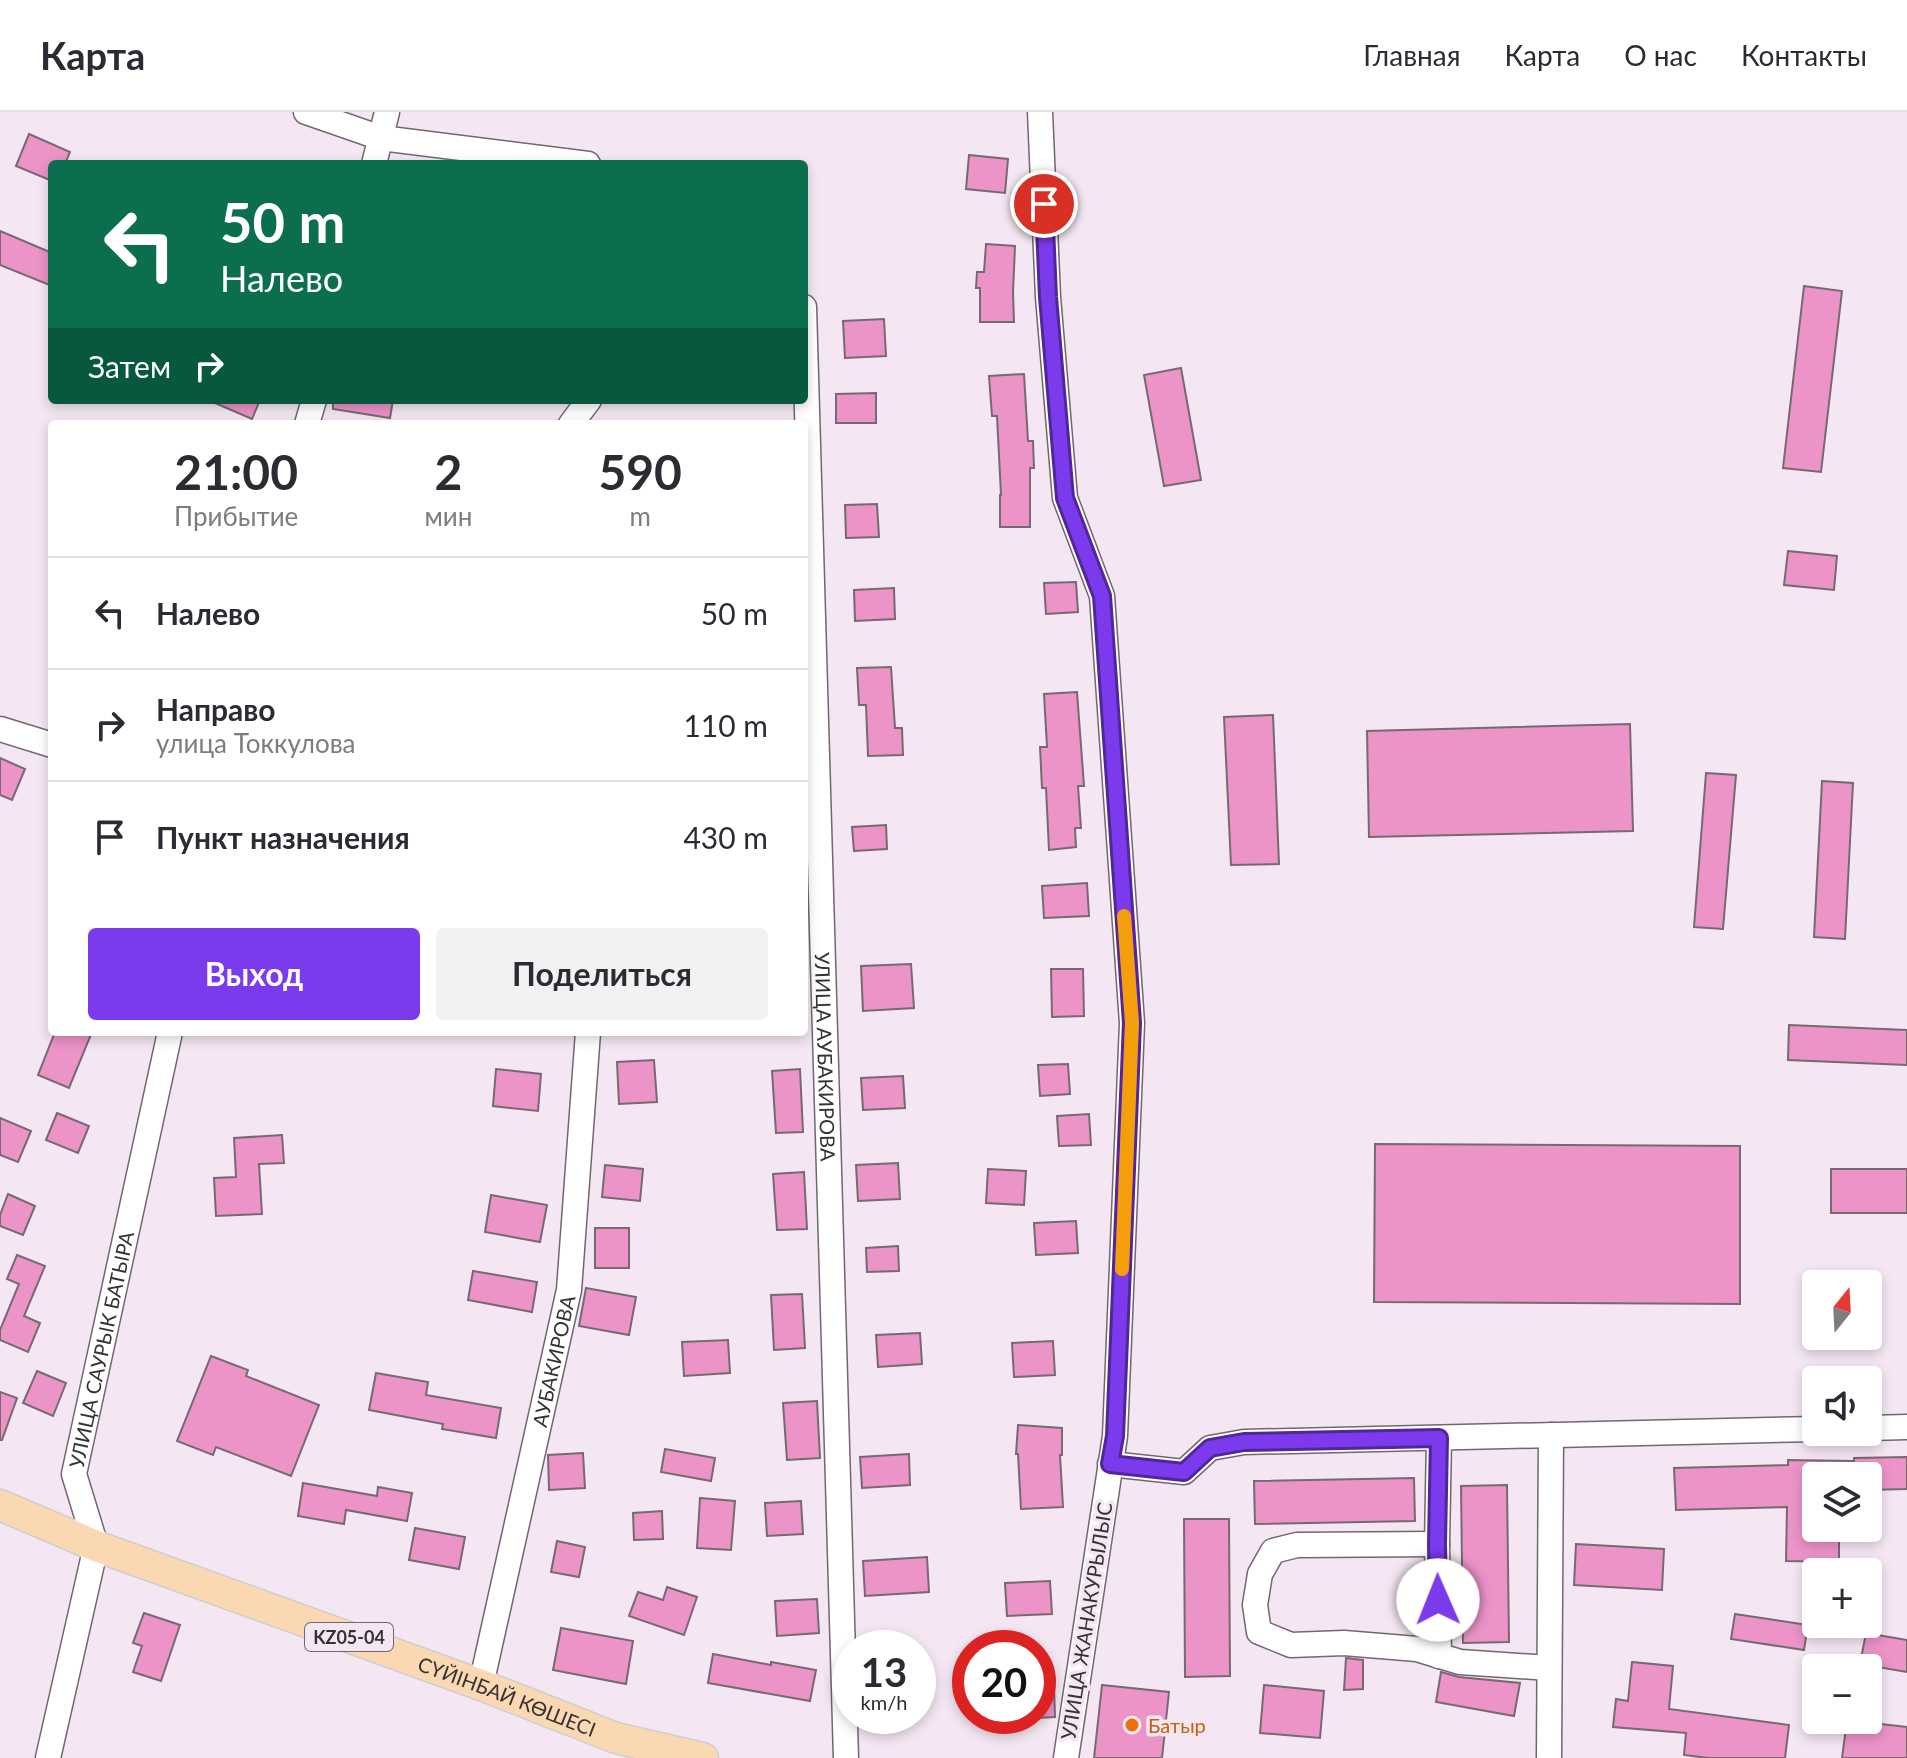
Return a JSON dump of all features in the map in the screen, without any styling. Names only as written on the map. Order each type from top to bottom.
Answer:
[{"type":"main road","name":"СҮЙІНБАЙ КӨШЕСІ","points":[[0,1505],[96,1546],[481,1685],[616,1738],[703,1758]]},
{"type":"street","points":[[306,112],[381,138],[556,160]]},
{"type":"street","points":[[375,160],[387,112]]},
{"type":"street","name":"УЛИЦА ЖАНАКУРЫЛЫС","points":[[1040,112],[1048,297],[1065,498],[1102,596],[1132,1023],[1115,1436],[1066,1758]]},
{"type":"street","name":"УЛИЦА АУБАКИРОВА","points":[[808,445],[846,1758]]},
{"type":"street","points":[[0,729],[48,744]]},
{"type":"street","name":"УЛИЦА САУРЫК БАТЫРА","points":[[48,1758],[96,1546],[74,1474],[169,1036]]},
{"type":"street","name":"АУБАКИРОВА","points":[[481,1685],[569,1290],[588,1036]]},
{"type":"street","points":[[1882,1428],[1907,1427]]},
{"type":"street","points":[[1110,1464],[1184,1472],[1210,1448],[1244,1442],[1802,1429]]},
{"type":"street","points":[[1549,1758],[1551,1435]]},
{"type":"street","points":[[1439,1438],[1439,1656]]},
{"type":"street","points":[[1437,1544],[1297,1545],[1273,1551],[1260,1574],[1255,1605],[1259,1632],[1291,1645],[1344,1643],[1417,1649],[1460,1662],[1549,1668]]},
{"type":"building","points":[[29,134],[70,152],[67,160],[48,160],[48,179],[16,166]]},
{"type":"building","points":[[969,155],[1008,159],[1005,193],[966,189]]},
{"type":"building","points":[[0,231],[48,251],[48,284],[0,265]]},
{"type":"building","points":[[986,244],[1015,246],[1014,322],[980,322],[977,272],[984,272]]},
{"type":"building","points":[[1804,286],[1842,291],[1821,472],[1783,468]]},
{"type":"building","points":[[884,319],[886,356],[845,358],[843,321]]},
{"type":"building","points":[[1181,368],[1201,480],[1164,486],[1144,375]]},
{"type":"building","points":[[1024,374],[1028,441],[1033,441],[1030,527],[1000,527],[997,416],[992,416],[989,376]]},
{"type":"building","points":[[876,393],[876,423],[836,423],[836,394]]},
{"type":"building","points":[[217,404],[258,404],[252,419]]},
{"type":"building","points":[[333,404],[392,404],[390,418],[333,409]]},
{"type":"building","points":[[877,504],[879,537],[846,538],[845,505]]},
{"type":"building","points":[[1788,551],[1837,556],[1834,590],[1784,585]]},
{"type":"building","points":[[1076,582],[1078,612],[1046,614],[1044,583]]},
{"type":"building","points":[[894,588],[895,619],[855,621],[854,590]]},
{"type":"building","points":[[891,667],[895,728],[902,728],[903,755],[868,756],[866,705],[859,705],[857,668]]},
{"type":"building","points":[[1077,692],[1084,786],[1078,786],[1081,828],[1075,828],[1076,847],[1049,850],[1046,788],[1042,788],[1040,747],[1047,747],[1044,694]]},
{"type":"building","points":[[1273,715],[1279,864],[1231,865],[1224,717]]},
{"type":"building","points":[[1630,724],[1633,831],[1369,837],[1367,731]]},
{"type":"building","points":[[0,758],[25,769],[12,800],[0,795]]},
{"type":"building","points":[[1706,773],[1736,775],[1723,929],[1694,927]]},
{"type":"building","points":[[1822,781],[1853,783],[1845,939],[1814,937]]},
{"type":"building","points":[[886,825],[887,849],[854,851],[852,827]]},
{"type":"building","points":[[1087,883],[1089,916],[1044,918],[1042,886]]},
{"type":"building","points":[[911,964],[914,1008],[863,1011],[861,966]]},
{"type":"building","points":[[1051,969],[1083,969],[1084,1016],[1052,1017]]},
{"type":"building","points":[[1789,1025],[1907,1030],[1907,1065],[1788,1060]]},
{"type":"building","points":[[53,1036],[90,1036],[69,1088],[38,1075]]},
{"type":"building","points":[[654,1060],[657,1102],[619,1104],[617,1062]]},
{"type":"building","points":[[1068,1064],[1070,1094],[1040,1096],[1038,1065]]},
{"type":"building","points":[[496,1069],[541,1074],[538,1111],[493,1106]]},
{"type":"building","points":[[800,1069],[803,1132],[776,1133],[772,1071]]},
{"type":"building","points":[[903,1076],[905,1108],[863,1110],[861,1078]]},
{"type":"building","points":[[57,1113],[89,1126],[78,1153],[46,1140]]},
{"type":"building","points":[[1089,1114],[1091,1145],[1059,1146],[1057,1116]]},
{"type":"building","points":[[0,1118],[31,1131],[18,1162],[0,1155]]},
{"type":"building","points":[[282,1135],[284,1163],[259,1164],[262,1214],[216,1216],[214,1178],[236,1177],[234,1138]]},
{"type":"building","points":[[1375,1144],[1740,1146],[1740,1304],[1374,1302]]},
{"type":"building","points":[[898,1163],[900,1199],[858,1201],[856,1165]]},
{"type":"building","points":[[605,1165],[643,1169],[640,1201],[602,1197]]},
{"type":"building","points":[[988,1169],[1026,1171],[1024,1205],[986,1203]]},
{"type":"building","points":[[1831,1169],[1907,1169],[1907,1213],[1831,1213]]},
{"type":"building","points":[[804,1172],[807,1229],[777,1230],[773,1174]]},
{"type":"building","points":[[8,1194],[35,1206],[23,1235],[0,1226],[0,1215]]},
{"type":"building","points":[[491,1195],[547,1205],[540,1242],[485,1232]]},
{"type":"building","points":[[1076,1221],[1078,1253],[1036,1255],[1034,1223]]},
{"type":"building","points":[[595,1228],[629,1228],[629,1268],[595,1268]]},
{"type":"building","points":[[898,1246],[899,1271],[867,1272],[866,1248]]},
{"type":"building","points":[[17,1255],[45,1266],[24,1316],[40,1323],[28,1352],[0,1340],[0,1330],[19,1284],[7,1279]]},
{"type":"building","points":[[473,1271],[537,1282],[532,1312],[468,1300]]},
{"type":"building","points":[[586,1288],[636,1297],[629,1335],[579,1326]]},
{"type":"building","points":[[802,1294],[805,1348],[774,1350],[771,1295]]},
{"type":"building","points":[[920,1333],[922,1364],[878,1367],[876,1335]]},
{"type":"building","points":[[728,1340],[730,1373],[684,1376],[682,1342]]},
{"type":"building","points":[[1053,1341],[1055,1375],[1014,1377],[1012,1343]]},
{"type":"building","points":[[211,1356],[248,1370],[246,1376],[319,1405],[291,1476],[216,1447],[213,1455],[177,1441]]},
{"type":"building","points":[[37,1371],[66,1383],[53,1416],[23,1403]]},
{"type":"building","points":[[376,1373],[428,1382],[426,1395],[501,1408],[496,1438],[442,1429],[443,1424],[369,1410]]},
{"type":"building","points":[[0,1392],[17,1398],[2,1440],[0,1440]]},
{"type":"building","points":[[817,1401],[820,1458],[787,1460],[783,1403]]},
{"type":"building","points":[[1018,1425],[1062,1428],[1063,1507],[1021,1509],[1016,1454]]},
{"type":"building","points":[[665,1449],[715,1458],[711,1481],[661,1472]]},
{"type":"building","points":[[583,1453],[585,1488],[549,1490],[548,1455]]},
{"type":"building","points":[[909,1454],[910,1485],[862,1488],[860,1457]]},
{"type":"building","points":[[1907,1457],[1907,1489],[1882,1490],[1882,1462],[1802,1462],[1802,1542],[1839,1542],[1839,1558],[1786,1561],[1787,1507],[1676,1510],[1674,1468],[1788,1465],[1788,1460],[1854,1461],[1854,1458]]},
{"type":"building","points":[[1414,1478],[1415,1521],[1255,1524],[1254,1481]]},
{"type":"building","points":[[303,1483],[377,1496],[378,1487],[412,1493],[407,1521],[346,1510],[344,1524],[298,1516]]},
{"type":"building","points":[[1507,1485],[1509,1642],[1463,1643],[1461,1486]]},
{"type":"building","points":[[700,1498],[735,1501],[731,1550],[697,1548]]},
{"type":"building","points":[[801,1501],[803,1534],[767,1536],[765,1503]]},
{"type":"building","points":[[662,1511],[663,1539],[634,1540],[633,1513]]},
{"type":"building","points":[[1184,1519],[1229,1519],[1230,1676],[1185,1677]]},
{"type":"building","points":[[415,1528],[465,1537],[459,1569],[409,1560]]},
{"type":"building","points":[[557,1541],[585,1547],[579,1577],[551,1572]]},
{"type":"building","points":[[1576,1544],[1664,1549],[1662,1590],[1574,1585]]},
{"type":"building","points":[[927,1557],[929,1592],[865,1596],[863,1561]]},
{"type":"building","points":[[1050,1581],[1052,1614],[1007,1616],[1005,1583]]},
{"type":"building","points":[[667,1587],[697,1597],[684,1635],[629,1616],[638,1592],[663,1600]]},
{"type":"building","points":[[817,1599],[819,1633],[777,1636],[775,1601]]},
{"type":"building","points":[[144,1613],[180,1625],[161,1681],[133,1672],[142,1646],[133,1643]]},
{"type":"building","points":[[1735,1614],[1802,1624],[1802,1638],[1806,1638],[1804,1650],[1731,1639]]},
{"type":"building","points":[[561,1628],[633,1641],[626,1684],[553,1670]]},
{"type":"building","points":[[1882,1636],[1907,1640],[1907,1672],[1882,1668],[1882,1654],[1862,1654],[1865,1638]]},
{"type":"building","points":[[713,1654],[816,1670],[810,1701],[708,1683]]},
{"type":"building","points":[[1346,1658],[1363,1660],[1363,1689],[1344,1690]]},
{"type":"building","points":[[1632,1662],[1673,1666],[1669,1709],[1789,1725],[1785,1758],[1684,1755],[1686,1733],[1613,1727],[1616,1699],[1628,1701]]},
{"type":"building","points":[[1441,1672],[1459,1677],[1520,1683],[1514,1716],[1436,1702]]},
{"type":"building","name":"Батыр","points":[[1102,1685],[1169,1692],[1162,1758],[1094,1758]]},
{"type":"building","points":[[1264,1685],[1324,1691],[1320,1738],[1260,1733]]},
{"type":"building","points":[[1882,1724],[1907,1727],[1907,1758],[1842,1758],[1845,1734],[1882,1734]]},
{"type":"slow traffic","points":[[1122,1269],[1132,1023],[1124,916]]},
{"type":"place","name":"Батыр","points":[[1132,1725]]},
{"type":"route","points":[[1044,204],[1048,297],[1065,498],[1102,596],[1132,1023],[1115,1436],[1110,1464],[1184,1472],[1210,1448],[1244,1442],[1439,1438],[1438,1600]]}]
